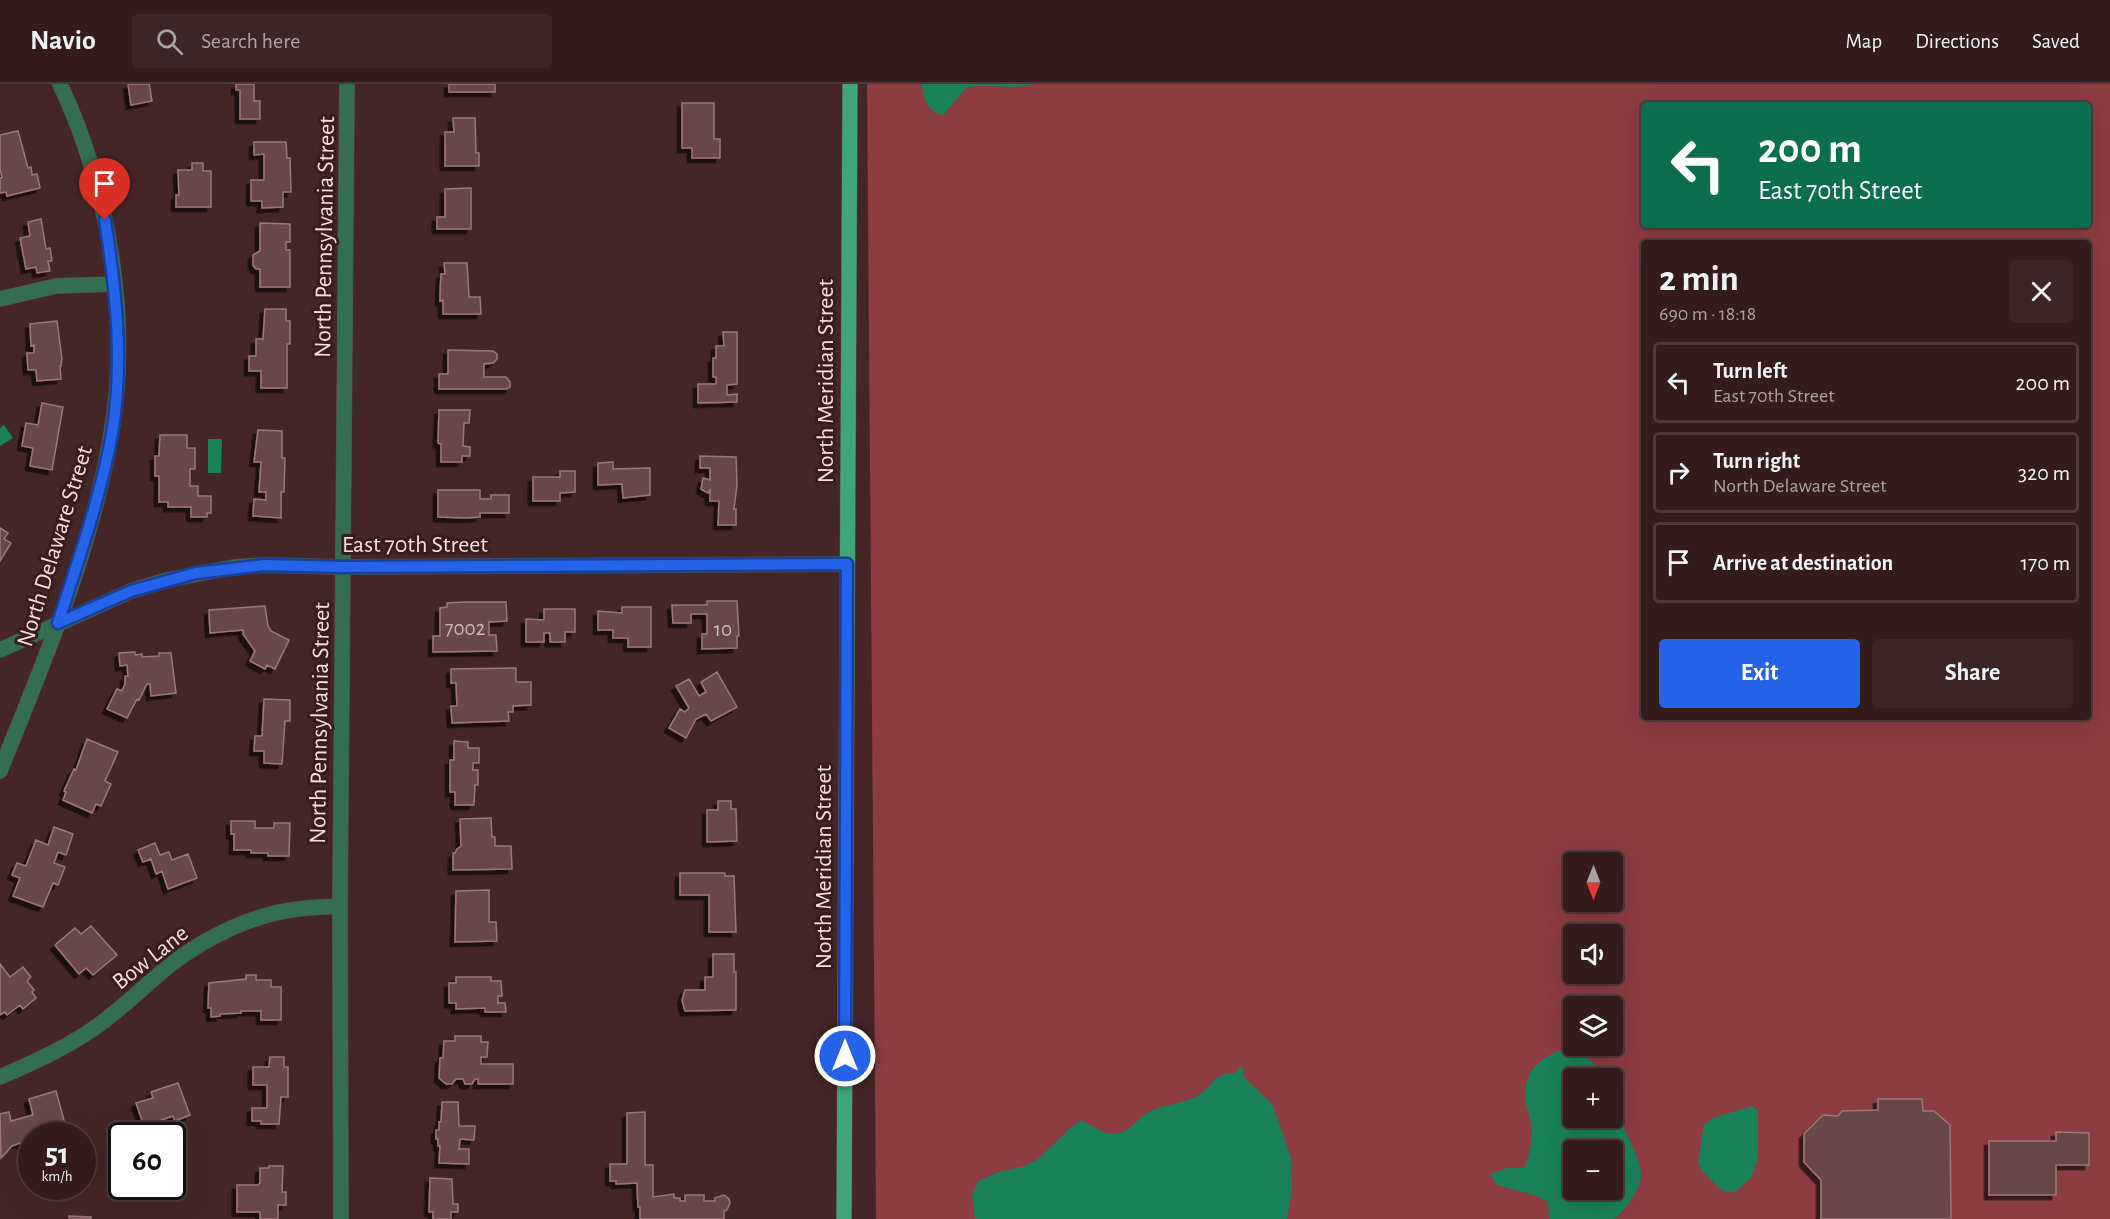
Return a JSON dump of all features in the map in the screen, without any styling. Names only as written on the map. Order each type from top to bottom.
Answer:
[{"type":"main road","name":"North Meridian Street","points":[[844,1219],[850,84]]},
{"type":"street","name":"North Delaware Street","points":[[0,771],[58,623],[94,510],[112,433],[118,355],[114,284],[105,220],[80,133],[60,84]]},
{"type":"street","name":"North Pennsylvania Street","points":[[341,1219],[340,906],[347,84]]},
{"type":"street","points":[[0,299],[56,286],[114,284]]},
{"type":"street","name":"East 70th Street","points":[[0,650],[131,591],[196,573],[264,565],[343,567],[847,564]]},
{"type":"street","name":"Bow Lane","points":[[0,1077],[46,1057],[91,1031],[170,965],[218,935],[270,914],[340,906]]},
{"type":"shaded area","points":[[867,84],[2110,84],[2110,1219],[876,1219]]},
{"type":"shaded area","points":[[922,84],[1034,84],[1017,87],[967,87],[943,115],[934,111],[927,104]]},
{"type":"shaded area","points":[[4,425],[13,438],[0,446],[0,428]]},
{"type":"shaded area","points":[[208,439],[222,439],[221,473],[208,473]]},
{"type":"shaded area","points":[[1559,1051],[1563,1052],[1563,1056],[1586,1057],[1598,1068],[1563,1068],[1563,1128],[1623,1126],[1634,1150],[1641,1175],[1632,1199],[1615,1219],[1549,1219],[1548,1202],[1535,1195],[1497,1185],[1490,1174],[1508,1168],[1525,1167],[1532,1136],[1526,1102],[1527,1084],[1532,1070],[1543,1059]]},
{"type":"shaded area","points":[[1242,1065],[1244,1077],[1272,1104],[1291,1159],[1292,1189],[1287,1219],[975,1219],[972,1195],[978,1181],[1037,1160],[1069,1129],[1082,1120],[1103,1132],[1121,1133],[1153,1110],[1195,1097],[1218,1077],[1235,1073]]},
{"type":"shaded area","points":[[1752,1106],[1758,1111],[1758,1158],[1751,1178],[1735,1192],[1723,1191],[1703,1172],[1698,1163],[1704,1125],[1713,1118]]},
{"type":"building","points":[[128,84],[149,84],[152,101],[131,105]]},
{"type":"building","points":[[236,84],[254,84],[254,101],[260,101],[260,119],[240,119],[240,90],[236,90]]},
{"type":"building","points":[[449,84],[495,84],[495,92],[449,92]]},
{"type":"building","points":[[682,103],[714,103],[714,139],[720,139],[720,158],[692,158],[692,148],[682,148]]},
{"type":"building","points":[[453,118],[475,118],[476,153],[479,153],[479,166],[445,166],[445,132],[454,132]]},
{"type":"building","points":[[18,131],[28,168],[31,167],[32,175],[37,174],[40,188],[7,196],[6,192],[0,193],[0,178],[2,177],[0,135]]},
{"type":"building","points":[[254,142],[286,142],[287,158],[290,158],[291,192],[283,192],[283,207],[262,208],[262,201],[251,201],[251,180],[264,180],[264,154],[254,155]]},
{"type":"building","points":[[192,163],[203,163],[203,171],[211,171],[211,207],[176,207],[176,195],[179,195],[178,170],[192,170]]},
{"type":"building","points":[[471,188],[471,229],[437,229],[437,217],[445,217],[445,189]]},
{"type":"building","points":[[41,219],[46,249],[50,248],[52,261],[48,261],[50,271],[37,273],[36,267],[26,269],[20,238],[30,236],[28,222]]},
{"type":"building","points":[[260,223],[290,224],[290,242],[286,242],[286,250],[290,250],[290,287],[260,287],[260,269],[256,269],[253,265],[253,255],[260,251]]},
{"type":"building","points":[[444,263],[467,263],[469,297],[480,297],[481,314],[443,314],[443,300],[440,301],[440,294],[441,274],[445,274]]},
{"type":"building","points":[[265,309],[286,309],[286,321],[290,321],[290,344],[287,344],[287,388],[261,388],[261,371],[249,371],[249,356],[256,356],[256,339],[263,339]]},
{"type":"building","points":[[57,321],[62,359],[61,379],[37,381],[36,370],[28,370],[27,353],[34,353],[34,345],[31,346],[30,324]]},
{"type":"building","points":[[723,332],[737,332],[737,384],[727,385],[727,395],[737,394],[737,402],[698,403],[698,384],[716,384],[716,377],[713,377],[713,358],[716,358],[716,346],[724,346]]},
{"type":"building","points":[[448,350],[493,351],[497,354],[497,359],[493,363],[484,364],[484,377],[506,377],[510,382],[510,387],[507,389],[439,389],[439,374],[448,374]]},
{"type":"building","points":[[42,403],[63,407],[52,470],[30,466],[33,448],[22,446],[26,423],[38,425]]},
{"type":"building","points":[[439,410],[470,410],[469,423],[464,423],[463,446],[470,447],[470,456],[462,456],[462,462],[441,462],[441,444],[438,443]]},
{"type":"building","points":[[258,430],[282,431],[282,458],[285,458],[281,518],[253,516],[254,499],[266,500],[266,492],[259,492],[261,462],[254,462]]},
{"type":"building","points":[[160,435],[187,435],[187,448],[195,448],[195,469],[190,469],[190,486],[198,486],[198,496],[211,496],[211,513],[207,513],[207,517],[191,517],[191,507],[168,507],[168,502],[159,502],[159,476],[155,476],[155,456],[159,456]]},
{"type":"building","points":[[700,456],[736,457],[737,485],[734,509],[736,509],[736,525],[718,525],[719,501],[710,501],[710,490],[708,493],[701,489],[703,478],[710,480],[710,468],[700,468]]},
{"type":"building","points":[[613,462],[613,469],[650,468],[650,495],[623,498],[622,484],[598,485],[598,463]]},
{"type":"building","points":[[560,471],[575,471],[575,492],[560,493],[560,501],[533,501],[533,477],[560,477]]},
{"type":"building","points":[[438,490],[480,490],[480,499],[491,499],[491,495],[509,495],[509,513],[480,513],[480,517],[467,518],[438,517]]},
{"type":"building","points":[[0,528],[8,533],[4,539],[11,543],[0,561]]},
{"type":"building","points":[[707,601],[737,601],[739,636],[737,636],[737,648],[702,649],[702,634],[707,634],[707,614],[691,614],[691,623],[673,623],[672,605],[707,605]]},
{"type":"building","points":[[506,602],[507,621],[489,622],[489,635],[496,635],[497,651],[433,652],[433,636],[440,636],[440,608],[447,607],[447,603]]},
{"type":"building","points":[[265,606],[271,631],[289,640],[275,669],[267,665],[265,669],[250,661],[255,651],[243,634],[243,630],[210,633],[209,610]]},
{"type":"building","points":[[622,607],[651,607],[651,647],[628,647],[628,638],[613,638],[613,630],[598,630],[598,611],[622,613]]},
{"type":"building","points":[[544,609],[575,609],[575,632],[565,632],[565,642],[550,642],[550,633],[544,633],[544,642],[526,642],[526,619],[544,620]]},
{"type":"building","points":[[135,652],[135,655],[142,654],[142,657],[171,653],[176,693],[151,696],[150,684],[147,684],[127,718],[107,709],[117,689],[122,691],[125,676],[128,676],[127,665],[120,666],[119,653]]},
{"type":"building","points":[[516,668],[516,682],[531,682],[531,705],[513,706],[513,712],[508,712],[509,721],[452,723],[451,706],[457,706],[456,683],[451,683],[451,669]]},
{"type":"building","points":[[717,672],[737,707],[711,721],[706,714],[696,719],[686,738],[669,728],[680,709],[685,712],[689,708],[676,686],[689,679],[699,696],[706,692],[701,682]]},
{"type":"building","points":[[264,699],[290,700],[290,721],[285,721],[282,764],[264,763],[264,751],[254,751],[255,736],[262,736]]},
{"type":"building","points":[[87,739],[118,752],[105,781],[111,784],[101,806],[96,804],[92,813],[63,800],[66,792],[64,791],[74,769],[76,770]]},
{"type":"building","points":[[454,741],[468,742],[468,748],[479,748],[479,763],[473,763],[473,770],[478,770],[474,805],[455,805],[455,792],[450,792],[450,760],[454,760]]},
{"type":"building","points":[[718,801],[731,801],[731,809],[736,809],[737,841],[707,842],[707,810],[718,810]]},
{"type":"building","points":[[491,818],[495,846],[511,846],[512,869],[453,870],[453,853],[461,846],[460,819]]},
{"type":"building","points":[[231,821],[255,821],[255,828],[274,828],[274,823],[290,823],[289,856],[268,856],[268,853],[251,853],[251,850],[234,850]]},
{"type":"building","points":[[54,827],[73,834],[66,855],[58,852],[54,863],[65,867],[58,885],[53,883],[43,907],[13,896],[20,878],[12,875],[17,863],[26,866],[36,840],[48,845]]},
{"type":"building","points":[[155,843],[160,855],[169,852],[172,860],[188,854],[197,878],[168,889],[162,871],[156,874],[151,859],[143,862],[138,850]]},
{"type":"building","points":[[680,873],[725,873],[725,876],[734,876],[736,932],[709,932],[709,895],[680,895]]},
{"type":"building","points":[[489,890],[489,922],[496,922],[497,941],[455,942],[456,891]]},
{"type":"building","points":[[91,926],[117,955],[93,975],[86,968],[79,974],[55,945],[75,928],[81,934]]},
{"type":"building","points":[[713,954],[734,954],[736,1010],[685,1011],[682,1000],[685,990],[705,990],[705,977],[713,977]]},
{"type":"building","points":[[0,964],[10,977],[23,967],[31,977],[27,981],[34,990],[32,992],[36,998],[23,1009],[20,1005],[7,1015],[5,1012],[0,1015]]},
{"type":"building","points":[[246,975],[256,975],[256,980],[271,980],[271,987],[281,987],[281,1020],[261,1020],[261,1011],[241,1011],[241,1013],[211,1017],[211,1008],[208,1008],[209,983],[246,979]]},
{"type":"building","points":[[456,977],[491,977],[491,981],[501,981],[502,996],[498,996],[498,1003],[505,1003],[506,1012],[485,1012],[485,1008],[456,1009],[456,1003],[449,1003],[449,983],[456,983]]},
{"type":"building","points":[[455,1036],[481,1036],[481,1042],[488,1042],[487,1057],[481,1057],[481,1064],[513,1064],[513,1084],[478,1084],[478,1079],[475,1079],[472,1084],[465,1084],[463,1079],[456,1079],[452,1084],[446,1084],[439,1078],[440,1058],[443,1058],[444,1041],[455,1041]]},
{"type":"building","points":[[270,1057],[284,1057],[284,1067],[288,1067],[288,1097],[281,1097],[279,1124],[261,1124],[261,1121],[252,1121],[252,1108],[267,1108],[267,1085],[253,1085],[253,1067],[269,1067]]},
{"type":"building","points":[[178,1083],[190,1115],[175,1121],[173,1116],[156,1122],[143,1122],[136,1103],[153,1098],[151,1092]]},
{"type":"building","points":[[56,1091],[64,1122],[18,1122],[18,1144],[12,1146],[1,1158],[0,1114],[9,1112],[11,1121],[33,1115],[29,1099]]},
{"type":"building","points":[[1878,1099],[1922,1099],[1923,1111],[1934,1111],[1950,1125],[1951,1219],[1821,1219],[1821,1180],[1804,1162],[1804,1134],[1823,1115],[1838,1116],[1842,1111],[1878,1110]]},
{"type":"building","points":[[442,1102],[458,1102],[459,1126],[475,1126],[474,1140],[460,1139],[459,1149],[469,1149],[469,1164],[439,1163],[440,1146],[436,1139],[436,1130],[439,1130],[439,1122],[441,1122]]},
{"type":"building","points":[[645,1112],[645,1165],[653,1165],[653,1197],[674,1194],[674,1198],[685,1201],[685,1195],[704,1195],[704,1201],[715,1201],[715,1198],[724,1195],[730,1203],[724,1211],[724,1219],[640,1219],[637,1183],[616,1184],[616,1181],[610,1181],[610,1164],[627,1164],[627,1113]]},
{"type":"building","points":[[2056,1132],[2089,1133],[2089,1165],[2056,1165],[2056,1195],[1989,1195],[1989,1141],[2056,1141]]},
{"type":"building","points":[[269,1166],[283,1166],[282,1192],[286,1192],[286,1205],[278,1205],[278,1219],[260,1219],[260,1212],[237,1212],[237,1185],[258,1185],[260,1168],[269,1168]]},
{"type":"building","points":[[430,1178],[452,1179],[453,1204],[458,1204],[458,1212],[451,1212],[451,1219],[433,1219],[433,1212],[429,1212]]},
{"type":"building","points":[[69,1216],[91,1217],[91,1219],[69,1219]]},
{"type":"route","points":[[105,220],[117,309],[116,400],[103,477],[58,623],[131,591],[196,573],[234,567],[264,565],[343,567],[847,564],[845,1056]]}]
